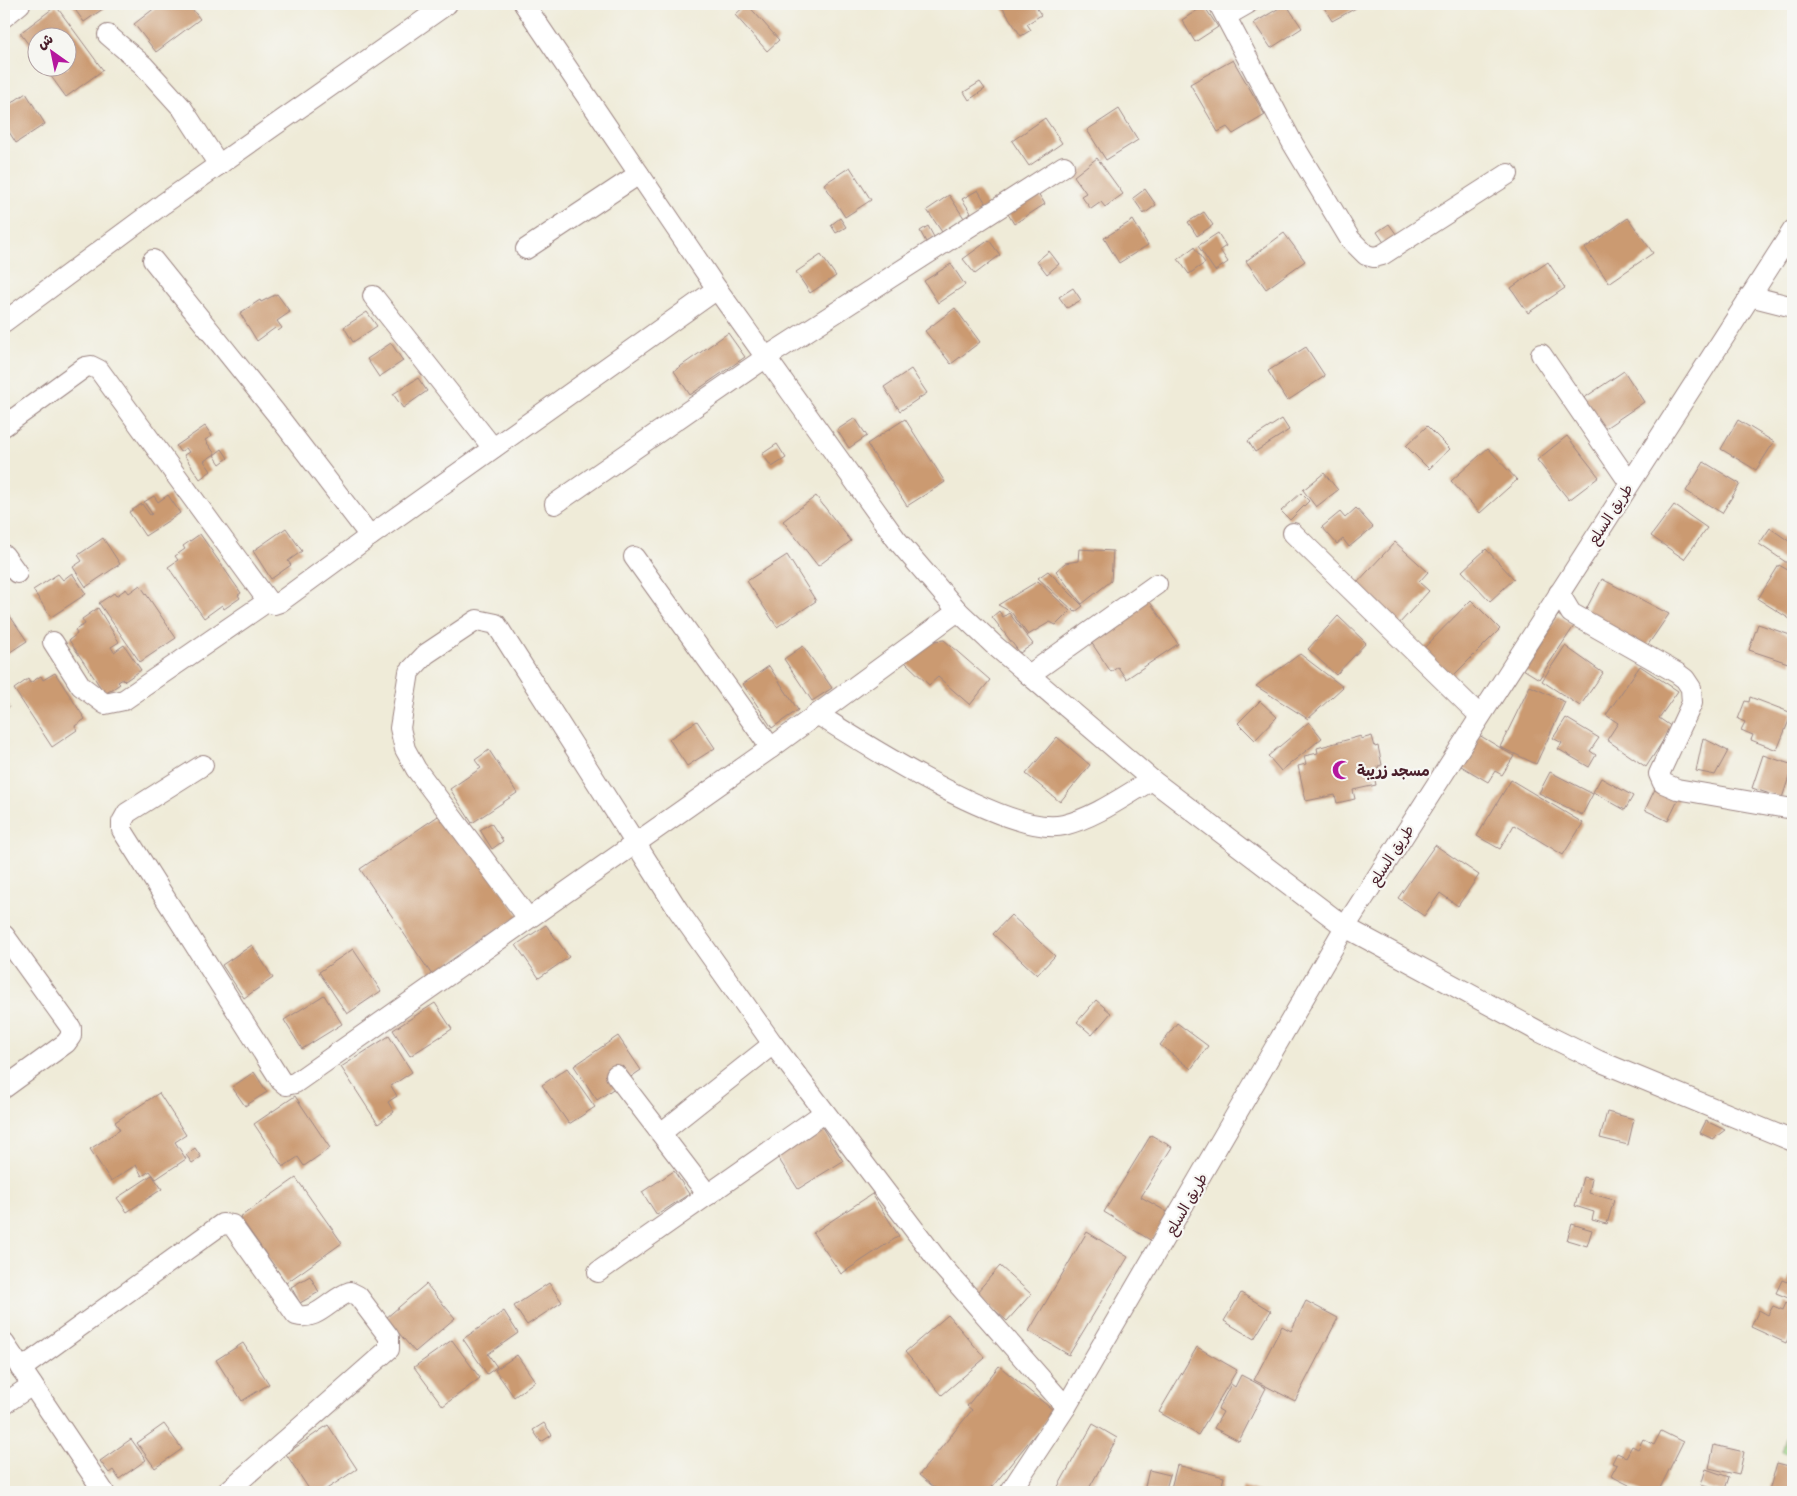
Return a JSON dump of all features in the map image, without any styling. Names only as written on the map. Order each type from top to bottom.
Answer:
[{"type":"street","points":[[4,17],[20,4]]},
{"type":"street","points":[[4,322],[219,165],[447,4]]},
{"type":"street","points":[[524,4],[717,290],[896,539],[958,611],[1029,675],[1152,780],[1345,927],[1540,1032],[1599,1061],[1793,1141]]},
{"type":"street","points":[[1247,4],[1222,10],[1293,144],[1350,239],[1366,256],[1374,257],[1382,254],[1508,174]]},
{"type":"street","points":[[108,35],[143,65],[182,108],[219,165]]},
{"type":"street","points":[[555,504],[766,358],[1064,166]]},
{"type":"street","points":[[526,248],[639,174]]},
{"type":"street","name":"طريق السلع","points":[[1010,1492],[1066,1407],[1345,927],[1793,230]]},
{"type":"street","points":[[153,260],[370,536]]},
{"type":"street","points":[[4,426],[85,367],[92,366],[99,370],[268,601],[274,604],[280,602],[493,448],[717,290]]},
{"type":"street","points":[[373,296],[493,448]]},
{"type":"street","points":[[1750,296],[1793,307]]},
{"type":"street","points":[[1541,354],[1630,482]]},
{"type":"street","points":[[1293,533],[1480,716]]},
{"type":"street","points":[[4,555],[17,573]]},
{"type":"street","points":[[634,557],[771,748]]},
{"type":"street","points":[[1029,675],[1157,584]]},
{"type":"street","points":[[1559,593],[1571,613],[1681,676],[1691,688],[1692,703],[1659,774],[1663,783],[1676,790],[1793,809]]},
{"type":"street","points":[[53,642],[81,686],[105,704],[124,700],[268,601]]},
{"type":"street","points":[[203,765],[127,813],[122,822],[122,830],[281,1081],[286,1085],[295,1083],[771,748],[958,611]]},
{"type":"street","points":[[528,918],[416,769],[405,749],[400,728],[409,672],[426,654],[478,620],[496,624],[678,910],[824,1113],[942,1266],[1066,1407]]},
{"type":"street","points":[[817,714],[896,764],[1009,817],[1041,826],[1064,825],[1106,808],[1152,780]]},
{"type":"street","points":[[4,935],[71,1028],[71,1036],[66,1043],[4,1088]]},
{"type":"street","points":[[661,1133],[773,1044]]},
{"type":"street","points":[[616,1075],[708,1195]]},
{"type":"street","points":[[598,1272],[824,1113]]},
{"type":"street","points":[[4,1404],[27,1377],[222,1224],[232,1225],[296,1315],[304,1318],[313,1315],[341,1295],[350,1292],[358,1296],[389,1337],[389,1349],[227,1492]]},
{"type":"street","points":[[4,1343],[104,1492]]},
{"type":"green space","points":[[1793,1412],[1793,1455],[1782,1452]]},
{"type":"building","points":[[71,4],[105,4],[107,6],[84,22]]},
{"type":"building","points":[[160,4],[188,4],[200,19],[156,52],[134,24]]},
{"type":"building","points":[[747,4],[779,40],[767,51],[735,15]]},
{"type":"building","points":[[1007,4],[1034,4],[1041,15],[1027,24],[1031,30],[1021,36],[1002,7]]},
{"type":"building","points":[[1286,4],[1302,28],[1271,48],[1254,23]]},
{"type":"building","points":[[1322,4],[1353,4],[1356,8],[1332,21]]},
{"type":"building","points":[[56,6],[72,28],[28,28],[28,44],[20,33]]},
{"type":"building","points":[[1204,6],[1218,27],[1195,42],[1182,20]]},
{"type":"building","points":[[78,36],[103,70],[66,97],[52,78],[78,78]]},
{"type":"building","points":[[1233,60],[1265,115],[1233,134],[1227,127],[1218,132],[1190,84]]},
{"type":"building","points":[[980,82],[985,89],[969,100],[964,92]]},
{"type":"building","points":[[26,93],[45,124],[16,143],[4,124],[4,108]]},
{"type":"building","points":[[1119,109],[1138,140],[1106,160],[1087,130]]},
{"type":"building","points":[[1045,118],[1062,143],[1029,166],[1012,141]]},
{"type":"building","points":[[1097,158],[1123,194],[1105,207],[1101,202],[1091,209],[1081,196],[1086,193],[1074,176]]},
{"type":"building","points":[[850,167],[871,200],[845,217],[824,184]]},
{"type":"building","points":[[1145,189],[1156,205],[1144,214],[1133,198]]},
{"type":"building","points":[[978,190],[988,207],[973,216],[962,199]]},
{"type":"building","points":[[1036,190],[1045,204],[1014,224],[1005,209]]},
{"type":"building","points":[[949,195],[964,218],[942,232],[927,210]]},
{"type":"building","points":[[1204,212],[1213,225],[1197,236],[1188,222]]},
{"type":"building","points":[[840,218],[846,227],[836,233],[831,225]]},
{"type":"building","points":[[1628,218],[1653,253],[1609,283],[1585,248]]},
{"type":"building","points":[[1133,220],[1148,245],[1119,263],[1104,238]]},
{"type":"building","points":[[1389,224],[1399,238],[1387,247],[1377,232]]},
{"type":"building","points":[[928,226],[934,237],[926,242],[920,231]]},
{"type":"building","points":[[1218,233],[1226,246],[1220,250],[1228,262],[1215,271],[1198,246]]},
{"type":"building","points":[[1284,233],[1305,261],[1266,289],[1246,261]]},
{"type":"building","points":[[989,240],[1000,255],[975,274],[963,259]]},
{"type":"building","points":[[1194,247],[1205,263],[1189,274],[1178,259]]},
{"type":"building","points":[[1049,251],[1059,264],[1047,274],[1037,261]]},
{"type":"building","points":[[821,255],[836,276],[810,293],[796,272]]},
{"type":"building","points":[[1548,262],[1565,288],[1528,313],[1511,288]]},
{"type":"building","points":[[951,264],[965,285],[938,303],[924,281]]},
{"type":"building","points":[[1073,288],[1081,300],[1067,308],[1059,297]]},
{"type":"building","points":[[277,294],[290,312],[277,321],[282,328],[278,331],[275,328],[257,341],[240,313],[260,300],[261,302]]},
{"type":"building","points":[[955,308],[980,342],[951,364],[925,331]]},
{"type":"building","points":[[367,312],[377,326],[353,342],[344,327]]},
{"type":"building","points":[[728,333],[745,357],[690,395],[674,371]]},
{"type":"building","points":[[391,343],[403,361],[379,377],[367,359]]},
{"type":"building","points":[[1306,347],[1325,376],[1287,401],[1268,371]]},
{"type":"building","points":[[911,369],[927,393],[900,411],[884,387]]},
{"type":"building","points":[[1624,371],[1644,402],[1604,429],[1584,398]]},
{"type":"building","points":[[418,378],[427,391],[403,408],[393,394]]},
{"type":"building","points":[[855,418],[867,436],[849,448],[837,430]]},
{"type":"building","points":[[905,419],[945,482],[907,506],[867,444]]},
{"type":"building","points":[[1282,419],[1289,430],[1255,452],[1248,441]]},
{"type":"building","points":[[1738,420],[1774,442],[1756,470],[1721,449]]},
{"type":"building","points":[[205,426],[212,436],[205,440],[215,454],[204,461],[211,471],[200,479],[184,455],[189,452],[186,448],[180,452],[176,446]]},
{"type":"building","points":[[1427,426],[1450,449],[1429,469],[1406,446]]},
{"type":"building","points":[[1567,436],[1599,477],[1569,500],[1537,460]]},
{"type":"building","points":[[777,444],[786,458],[772,467],[762,454]]},
{"type":"building","points":[[1488,448],[1517,480],[1480,513],[1451,481]]},
{"type":"building","points":[[222,449],[228,458],[220,464],[214,455]]},
{"type":"building","points":[[1704,462],[1740,484],[1722,513],[1686,491]]},
{"type":"building","points":[[1324,473],[1338,490],[1316,507],[1303,490]]},
{"type":"building","points":[[1301,493],[1309,501],[1290,520],[1281,511]]},
{"type":"building","points":[[168,495],[180,513],[145,536],[129,512],[142,504],[150,515],[152,514],[144,502],[154,496],[158,502]]},
{"type":"building","points":[[816,496],[851,541],[818,566],[783,521]]},
{"type":"building","points":[[1674,505],[1707,528],[1684,559],[1651,536]]},
{"type":"building","points":[[1356,508],[1373,527],[1349,547],[1343,539],[1337,544],[1322,527],[1340,512],[1345,518]]},
{"type":"building","points":[[286,528],[302,551],[288,561],[291,565],[271,579],[253,551]]},
{"type":"building","points":[[1770,528],[1793,544],[1793,567],[1759,544]]},
{"type":"building","points":[[200,534],[241,593],[238,595],[240,598],[224,609],[222,605],[204,618],[168,567],[178,560],[175,556],[185,549],[183,546]]},
{"type":"building","points":[[103,538],[120,564],[86,587],[73,567],[82,561],[78,555]]},
{"type":"building","points":[[1395,542],[1428,572],[1419,582],[1429,591],[1398,625],[1355,585]]},
{"type":"building","points":[[1079,549],[1113,551],[1111,581],[1082,604],[1056,571],[1065,563],[1078,561]]},
{"type":"building","points":[[1486,549],[1514,579],[1490,601],[1462,571]]},
{"type":"building","points":[[787,555],[816,601],[777,627],[747,581]]},
{"type":"building","points":[[1779,565],[1793,573],[1793,621],[1758,599]]},
{"type":"building","points":[[1048,571],[1083,606],[1075,612],[1038,578]]},
{"type":"building","points":[[72,573],[86,594],[51,617],[33,590],[58,574],[63,580]]},
{"type":"building","points":[[1602,579],[1669,614],[1645,649],[1582,617]]},
{"type":"building","points":[[1038,581],[1070,611],[1056,625],[1050,622],[1028,635],[1011,612],[998,605]]},
{"type":"building","points":[[140,585],[176,638],[140,662],[99,603],[114,593],[116,596],[126,589],[129,593]]},
{"type":"building","points":[[1146,596],[1178,644],[1126,679],[1118,667],[1111,672],[1087,636]]},
{"type":"building","points":[[1471,600],[1500,629],[1449,680],[1420,652]]},
{"type":"building","points":[[98,608],[119,642],[111,647],[114,652],[124,645],[141,670],[125,681],[123,679],[118,682],[120,684],[105,694],[69,640],[77,634],[75,630],[85,624],[82,619]]},
{"type":"building","points":[[999,611],[1003,617],[1009,613],[1033,644],[1020,653],[992,617]]},
{"type":"building","points":[[8,613],[27,641],[4,656],[4,616]]},
{"type":"building","points":[[1558,615],[1574,626],[1539,679],[1523,669]]},
{"type":"building","points":[[1338,616],[1366,643],[1336,675],[1308,649]]},
{"type":"building","points":[[1758,624],[1793,636],[1791,664],[1749,650]]},
{"type":"building","points":[[944,640],[990,680],[970,705],[938,677],[929,685],[905,662],[933,641]]},
{"type":"building","points":[[803,646],[832,688],[812,701],[784,659]]},
{"type":"building","points":[[1565,646],[1603,673],[1580,706],[1542,681]]},
{"type":"building","points":[[1300,654],[1343,687],[1308,719],[1256,686]]},
{"type":"building","points":[[769,666],[798,710],[772,728],[743,684]]},
{"type":"building","points":[[1640,666],[1678,691],[1659,718],[1672,727],[1646,767],[1607,740],[1618,723],[1606,715]]},
{"type":"building","points":[[55,673],[85,719],[75,726],[77,730],[52,747],[14,689],[28,679],[30,683],[41,676],[43,680]]},
{"type":"building","points":[[1530,686],[1565,702],[1536,764],[1500,747]]},
{"type":"building","points":[[1750,697],[1792,713],[1777,750],[1751,740],[1753,735],[1741,730],[1745,722],[1738,719],[1745,701],[1749,702]]},
{"type":"building","points":[[4,698],[9,707],[4,711]]},
{"type":"building","points":[[1260,701],[1277,717],[1255,740],[1238,723]]},
{"type":"building","points":[[1566,718],[1599,738],[1590,751],[1596,755],[1589,767],[1558,749],[1562,743],[1553,738]]},
{"type":"building","points":[[697,721],[715,748],[687,766],[669,739]]},
{"type":"building","points":[[1309,722],[1322,738],[1281,771],[1268,756]]},
{"type":"building","points":[[1479,735],[1514,756],[1502,775],[1495,771],[1488,782],[1461,766]]},
{"type":"building","points":[[1361,736],[1361,739],[1372,736],[1375,747],[1378,746],[1382,765],[1378,766],[1380,775],[1374,776],[1376,785],[1353,790],[1355,799],[1337,803],[1335,795],[1306,801],[1298,766],[1306,764],[1304,756],[1318,753],[1317,748]]},
{"type":"building","points":[[1057,737],[1090,765],[1060,802],[1026,774]]},
{"type":"building","points":[[1703,738],[1728,751],[1715,775],[1696,771]]},
{"type":"building","points":[[489,750],[517,793],[472,823],[450,789],[481,768],[475,760]]},
{"type":"building","points":[[1763,755],[1793,765],[1782,798],[1752,788]]},
{"type":"building","points":[[1550,772],[1593,794],[1582,815],[1539,793]]},
{"type":"building","points":[[1601,778],[1633,796],[1625,810],[1593,792]]},
{"type":"building","points":[[1511,780],[1583,823],[1563,855],[1514,825],[1500,849],[1477,836]]},
{"type":"building","points":[[1656,787],[1679,798],[1668,821],[1645,810]]},
{"type":"building","points":[[447,810],[519,916],[432,975],[360,869]]},
{"type":"building","points":[[491,823],[503,841],[492,849],[480,830]]},
{"type":"building","points":[[1435,845],[1479,875],[1458,906],[1440,893],[1424,916],[1398,898]]},
{"type":"building","points":[[1011,915],[1055,956],[1037,975],[993,934]]},
{"type":"building","points":[[546,925],[569,957],[539,978],[516,945]]},
{"type":"building","points":[[252,945],[273,978],[244,998],[222,965]]},
{"type":"building","points":[[353,949],[381,991],[347,1014],[319,972]]},
{"type":"building","points":[[324,995],[342,1024],[302,1049],[284,1020]]},
{"type":"building","points":[[1096,1000],[1111,1013],[1092,1035],[1077,1022]]},
{"type":"building","points":[[435,1003],[452,1029],[410,1056],[393,1030]]},
{"type":"building","points":[[1177,1023],[1208,1046],[1191,1069],[1160,1045]]},
{"type":"building","points":[[389,1036],[412,1072],[391,1086],[397,1096],[388,1102],[394,1112],[378,1124],[341,1067]]},
{"type":"building","points":[[618,1036],[641,1070],[597,1100],[574,1066]]},
{"type":"building","points":[[567,1068],[595,1107],[569,1124],[542,1085]]},
{"type":"building","points":[[254,1072],[267,1092],[245,1106],[232,1087]]},
{"type":"building","points":[[159,1093],[186,1135],[175,1142],[186,1159],[156,1179],[150,1171],[142,1176],[136,1165],[111,1181],[90,1149],[120,1130],[115,1122]]},
{"type":"building","points":[[295,1096],[330,1148],[304,1166],[298,1157],[283,1167],[254,1124]]},
{"type":"building","points":[[1607,1112],[1634,1119],[1628,1145],[1600,1138]]},
{"type":"building","points":[[1706,1121],[1725,1130],[1713,1139],[1700,1133]]},
{"type":"building","points":[[820,1124],[843,1161],[798,1189],[775,1153]]},
{"type":"building","points":[[1151,1135],[1172,1147],[1141,1197],[1169,1213],[1152,1241],[1104,1212]]},
{"type":"building","points":[[195,1148],[201,1157],[192,1163],[186,1155]]},
{"type":"building","points":[[674,1171],[689,1194],[657,1215],[642,1192]]},
{"type":"building","points":[[152,1175],[162,1189],[127,1212],[117,1198]]},
{"type":"building","points":[[1583,1177],[1592,1179],[1589,1193],[1614,1200],[1607,1224],[1592,1220],[1594,1212],[1575,1206]]},
{"type":"building","points":[[296,1178],[342,1243],[286,1283],[240,1217]]},
{"type":"building","points":[[872,1194],[899,1236],[841,1274],[813,1233]]},
{"type":"building","points":[[1572,1224],[1592,1230],[1587,1246],[1567,1240]]},
{"type":"building","points":[[1087,1232],[1128,1257],[1069,1355],[1029,1331]]},
{"type":"building","points":[[1000,1266],[1031,1294],[1007,1321],[976,1293]]},
{"type":"building","points":[[1793,1269],[1793,1300],[1776,1293],[1782,1280],[1787,1282]]},
{"type":"building","points":[[310,1276],[319,1292],[300,1303],[291,1287]]},
{"type":"building","points":[[549,1283],[562,1302],[527,1325],[514,1306]]},
{"type":"building","points":[[426,1284],[455,1318],[415,1352],[386,1318]]},
{"type":"building","points":[[1241,1293],[1271,1311],[1254,1339],[1224,1321]]},
{"type":"building","points":[[1306,1301],[1338,1318],[1295,1401],[1254,1380],[1282,1326],[1291,1331]]},
{"type":"building","points":[[1786,1303],[1793,1306],[1793,1328],[1786,1343],[1751,1327],[1759,1310],[1768,1315],[1773,1306],[1783,1310]]},
{"type":"building","points":[[504,1311],[518,1333],[488,1354],[497,1367],[487,1374],[463,1339]]},
{"type":"building","points":[[948,1315],[985,1358],[942,1395],[905,1352]]},
{"type":"building","points":[[452,1340],[480,1378],[443,1406],[414,1367]]},
{"type":"building","points":[[243,1343],[269,1384],[242,1401],[216,1360]]},
{"type":"building","points":[[1197,1347],[1237,1370],[1198,1435],[1159,1412]]},
{"type":"building","points":[[517,1355],[535,1381],[514,1397],[495,1370]]},
{"type":"building","points":[[999,1366],[1054,1411],[988,1492],[940,1492],[919,1475],[972,1410],[967,1406]]},
{"type":"building","points":[[1241,1375],[1266,1388],[1239,1441],[1214,1428],[1223,1412],[1218,1409],[1231,1384],[1235,1387]]},
{"type":"building","points":[[544,1423],[552,1435],[541,1442],[533,1430]]},
{"type":"building","points":[[164,1424],[182,1449],[155,1468],[137,1443]]},
{"type":"building","points":[[1093,1424],[1117,1438],[1087,1492],[1055,1492]]},
{"type":"building","points":[[328,1425],[357,1469],[322,1492],[311,1492],[286,1454]]},
{"type":"building","points":[[1661,1431],[1683,1442],[1658,1492],[1643,1492],[1611,1476],[1617,1465],[1612,1463],[1617,1453],[1626,1457],[1632,1446],[1638,1449],[1643,1439],[1654,1445]]},
{"type":"building","points":[[131,1439],[146,1460],[119,1479],[113,1470],[109,1473],[100,1461]]},
{"type":"building","points":[[1714,1445],[1744,1452],[1739,1475],[1709,1468]]},
{"type":"building","points":[[1777,1463],[1793,1467],[1793,1492],[1769,1491]]},
{"type":"building","points":[[1177,1465],[1224,1477],[1220,1492],[1170,1492]]},
{"type":"building","points":[[1706,1469],[1729,1477],[1724,1492],[1701,1485]]},
{"type":"building","points":[[1149,1470],[1170,1475],[1165,1492],[1144,1490]]},
{"type":"building","points":[[1243,1486],[1260,1492],[1241,1492]]},
{"type":"place","name":"مسجد زريبة","points":[[1342,770]]}]
